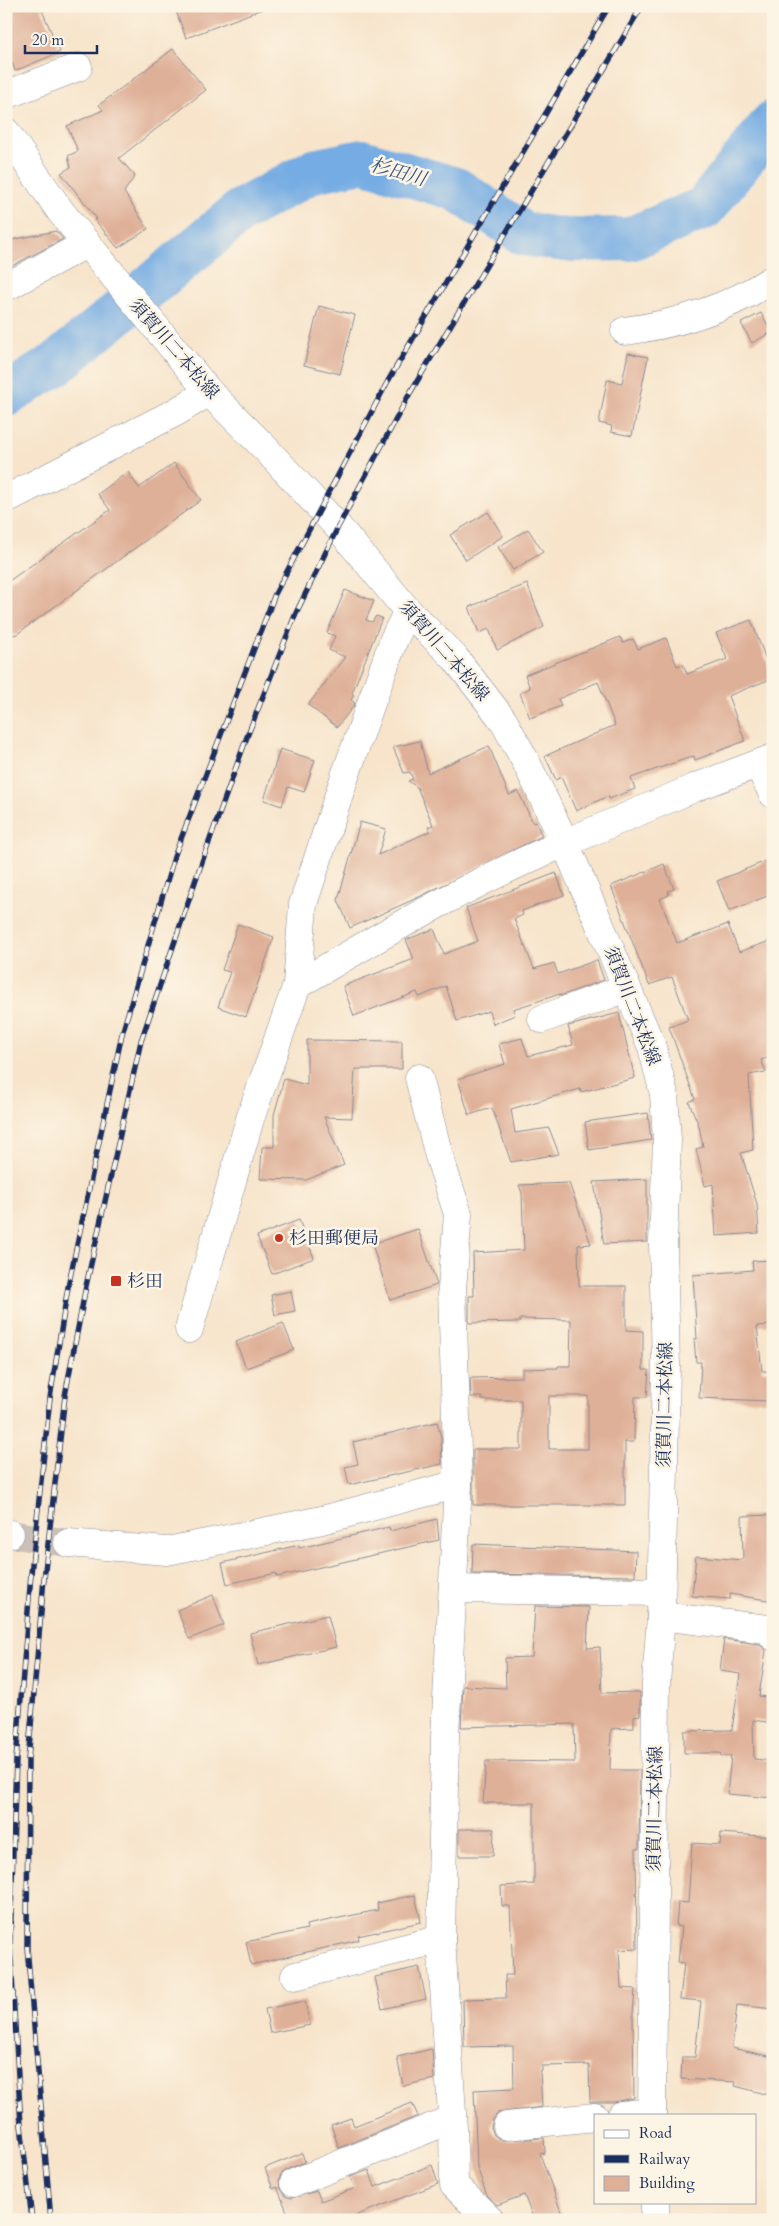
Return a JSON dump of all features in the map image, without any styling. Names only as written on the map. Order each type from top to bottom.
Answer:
[{"type":"street","points":[[6,95],[78,67]]},
{"type":"street","name":"須賀川二本松線","points":[[6,132],[61,212],[91,251],[204,386],[320,507],[408,611],[455,658],[502,720],[526,762],[565,844],[652,1047],[664,1094],[666,1122],[666,1200],[663,1243],[666,1366],[661,1604],[656,1684],[652,2113]]},
{"type":"street","points":[[6,287],[91,251]]},
{"type":"street","points":[[625,331],[665,326],[699,316],[746,297],[773,279]]},
{"type":"street","points":[[6,499],[176,412],[204,386]]},
{"type":"street","points":[[189,1329],[247,1128],[297,985],[303,904],[344,779],[394,639],[408,611]]},
{"type":"street","points":[[297,985],[508,867],[694,788],[765,761],[773,794]]},
{"type":"street","points":[[542,1019],[627,988]]},
{"type":"street","points":[[419,1078],[439,1156],[458,1214],[452,1289],[458,1484],[445,1738],[441,1939],[454,2185],[490,2220]]},
{"type":"street","points":[[68,1543],[167,1551],[322,1520],[458,1484]]},
{"type":"street","points":[[453,1588],[661,1604],[768,1629],[773,1636]]},
{"type":"street","points":[[295,1976],[441,1939]]},
{"type":"street","points":[[637,2114],[652,2113]]},
{"type":"street","points":[[507,2126],[594,2117]]},
{"type":"street","points":[[294,2183],[452,2119]]},
{"type":"street","points":[[654,2204],[655,2220]]},
{"type":"building","points":[[6,6],[40,6],[60,52],[15,71],[12,62],[6,65]]},
{"type":"building","points":[[174,6],[265,6],[265,8],[186,38]]},
{"type":"building","points":[[173,49],[206,90],[119,158],[135,176],[124,192],[148,229],[118,248],[94,219],[97,219],[61,173],[71,167],[68,156],[78,151],[67,126],[103,110],[99,105]]},
{"type":"building","points":[[56,231],[63,239],[6,269],[6,241]]},
{"type":"building","points":[[319,306],[355,315],[340,374],[304,365]]},
{"type":"building","points":[[761,313],[772,332],[752,343],[741,323]]},
{"type":"building","points":[[628,353],[648,357],[632,436],[611,432],[612,426],[599,423],[607,380],[622,383]]},
{"type":"building","points":[[174,463],[201,500],[17,634],[13,635],[6,624],[6,583],[110,510],[98,494],[128,472],[139,488]]},
{"type":"building","points":[[488,512],[503,536],[466,560],[450,535]]},
{"type":"building","points":[[528,529],[543,552],[513,570],[498,547]]},
{"type":"building","points":[[527,584],[544,627],[497,650],[489,629],[479,633],[469,607]]},
{"type":"building","points":[[345,590],[374,601],[366,620],[372,622],[376,616],[382,618],[352,693],[354,695],[351,700],[355,703],[337,727],[308,705],[345,657],[329,650],[335,636],[327,633]]},
{"type":"building","points":[[751,620],[773,678],[728,696],[745,741],[695,760],[694,756],[631,778],[635,789],[609,799],[608,796],[576,811],[561,777],[556,780],[545,756],[615,725],[598,682],[558,699],[561,706],[530,718],[520,693],[530,688],[525,675],[620,637],[623,643],[633,639],[638,649],[666,638],[677,666],[683,664],[687,674],[727,659],[716,633]]},
{"type":"building","points":[[420,741],[428,773],[489,746],[509,795],[518,791],[533,823],[536,822],[542,836],[419,897],[350,928],[338,900],[360,822],[386,829],[378,855],[430,831],[428,827],[433,825],[417,787],[408,781],[413,779],[410,772],[404,773],[393,747]]},
{"type":"building","points":[[280,749],[315,760],[304,792],[288,787],[282,806],[264,800]]},
{"type":"building","points":[[773,858],[773,894],[729,911],[717,881]]},
{"type":"building","points":[[664,864],[674,889],[668,891],[669,895],[660,899],[677,943],[728,924],[739,952],[773,940],[773,1056],[761,1060],[766,1072],[749,1075],[753,1150],[741,1153],[757,1204],[759,1233],[716,1236],[713,1184],[705,1186],[696,1149],[703,1147],[699,1126],[689,1102],[695,1099],[669,1027],[688,1020],[672,977],[649,985],[611,886]]},
{"type":"building","points":[[556,873],[564,895],[522,911],[523,915],[514,919],[534,969],[554,963],[558,974],[597,960],[604,980],[560,996],[560,994],[513,1009],[515,1015],[493,1024],[489,1011],[457,1021],[446,986],[419,997],[417,992],[354,1016],[343,986],[414,959],[406,940],[434,929],[444,954],[478,941],[466,908]]},
{"type":"building","points":[[238,924],[274,937],[246,1017],[218,1007],[230,972],[222,970]]},
{"type":"building","points":[[619,1013],[635,1078],[581,1092],[580,1089],[511,1109],[515,1133],[549,1128],[559,1154],[511,1162],[492,1108],[469,1115],[458,1079],[505,1064],[499,1044],[522,1038],[528,1056],[573,1045],[568,1026]]},
{"type":"building","points":[[307,1040],[402,1041],[402,1069],[355,1069],[352,1118],[324,1117],[344,1165],[306,1180],[260,1179],[262,1147],[274,1147],[274,1115],[284,1079],[307,1085]]},
{"type":"building","points":[[648,1113],[651,1140],[589,1150],[585,1122]]},
{"type":"building","points":[[647,1179],[647,1242],[604,1244],[594,1182]]},
{"type":"building","points":[[569,1183],[591,1244],[578,1245],[579,1286],[626,1286],[626,1330],[643,1331],[643,1370],[649,1370],[647,1397],[635,1397],[634,1442],[625,1442],[625,1505],[473,1505],[473,1449],[521,1449],[521,1400],[482,1400],[482,1397],[471,1397],[470,1378],[522,1377],[522,1369],[570,1366],[571,1320],[520,1319],[520,1322],[469,1323],[469,1296],[474,1296],[473,1253],[524,1250],[522,1193],[519,1185]],"holes":[[[549,1396],[588,1396],[588,1449],[549,1449]]]},
{"type":"building","points":[[299,1220],[314,1258],[272,1274],[257,1236]]},
{"type":"building","points":[[418,1229],[437,1285],[390,1300],[372,1244]]},
{"type":"building","points":[[773,1260],[773,1325],[757,1326],[762,1371],[773,1371],[773,1393],[769,1393],[768,1401],[699,1398],[701,1362],[696,1362],[694,1339],[697,1339],[693,1275],[753,1270],[752,1261]]},
{"type":"building","points":[[291,1291],[295,1311],[275,1315],[271,1295]]},
{"type":"building","points":[[283,1323],[294,1350],[246,1368],[236,1342]]},
{"type":"building","points":[[437,1422],[441,1437],[442,1464],[349,1485],[345,1467],[358,1464],[353,1442]]},
{"type":"building","points":[[773,1515],[773,1601],[730,1594],[730,1599],[692,1596],[696,1556],[743,1560],[742,1516]]},
{"type":"building","points":[[437,1519],[439,1540],[277,1577],[276,1573],[227,1584],[222,1563],[299,1545],[299,1548],[389,1527],[390,1531]]},
{"type":"building","points":[[473,1544],[636,1551],[635,1576],[472,1574]]},
{"type":"building","points":[[213,1595],[224,1625],[189,1639],[177,1610]]},
{"type":"building","points":[[535,1606],[589,1607],[587,1648],[600,1647],[602,1693],[640,1692],[640,1715],[634,1716],[634,1728],[611,1729],[610,1770],[640,1770],[639,1849],[636,1849],[637,1949],[619,1950],[621,1988],[635,1989],[633,2013],[634,2098],[614,2102],[590,2102],[589,2065],[542,2066],[542,2071],[540,2071],[542,2107],[498,2113],[493,2119],[491,2127],[494,2135],[501,2140],[544,2138],[545,2153],[540,2154],[564,2220],[534,2220],[524,2195],[497,2205],[487,2196],[477,2167],[474,2090],[514,2088],[513,2046],[464,2047],[463,1999],[506,1998],[505,1975],[513,1975],[510,1906],[502,1906],[501,1886],[534,1884],[534,1803],[483,1803],[486,1761],[575,1762],[574,1724],[461,1727],[463,1686],[506,1688],[505,1658],[532,1657]]},
{"type":"building","points":[[328,1615],[336,1647],[258,1665],[250,1633]]},
{"type":"building","points":[[724,1639],[759,1644],[766,1650],[759,1696],[773,1698],[773,1723],[753,1720],[754,1759],[773,1761],[773,1798],[727,1794],[731,1756],[721,1756],[720,1753],[684,1753],[684,1731],[732,1730],[740,1674],[720,1671]]},
{"type":"building","points":[[459,1829],[494,1829],[493,1856],[459,1856]]},
{"type":"building","points":[[721,1833],[773,1837],[773,2009],[737,2005],[732,2048],[773,2057],[773,2096],[735,2086],[736,2082],[681,2079],[682,2057],[695,2057],[701,2001],[680,1999],[684,1963],[678,1962],[682,1927],[676,1926],[678,1902],[688,1903],[692,1843],[720,1845]]},
{"type":"building","points":[[415,1895],[421,1922],[358,1936],[359,1940],[251,1965],[246,1942],[307,1929],[306,1925],[378,1910],[377,1903]]},
{"type":"building","points":[[419,1967],[426,1999],[382,2009],[375,1977]]},
{"type":"building","points":[[305,2001],[310,2025],[270,2033],[265,2009]]},
{"type":"building","points":[[432,2049],[434,2079],[403,2086],[397,2057]]},
{"type":"building","points":[[412,2103],[418,2116],[339,2148],[331,2125],[351,2118],[354,2126]]},
{"type":"building","points":[[302,2153],[305,2162],[288,2169],[281,2174],[279,2180],[280,2189],[285,2196],[291,2198],[317,2191],[321,2201],[355,2188],[350,2177],[369,2170],[375,2187],[432,2165],[438,2184],[344,2220],[277,2220],[288,2214],[277,2187],[273,2189],[265,2168]]},
{"type":"waterway","name":"杉田川","points":[[6,395],[56,364],[242,210],[313,171],[362,161],[456,189],[524,234],[566,240],[630,239],[704,208],[773,122]]},
{"type":"tunnel","points":[[10,1534],[68,1543]]},
{"type":"railway","points":[[32,2220],[21,2125],[10,1943],[16,1760],[31,1574],[50,1398],[68,1287],[122,1034],[174,857],[275,594],[388,381],[609,6]]},
{"type":"railway","points":[[51,2220],[27,1947],[28,1760],[44,1579],[65,1396],[86,1286],[141,1041],[248,734],[296,613],[338,527],[410,393],[642,6]]},
{"type":"place","name":"杉田郵便局","points":[[279,1238]]},
{"type":"place","name":"杉田","points":[[116,1281]]}]
